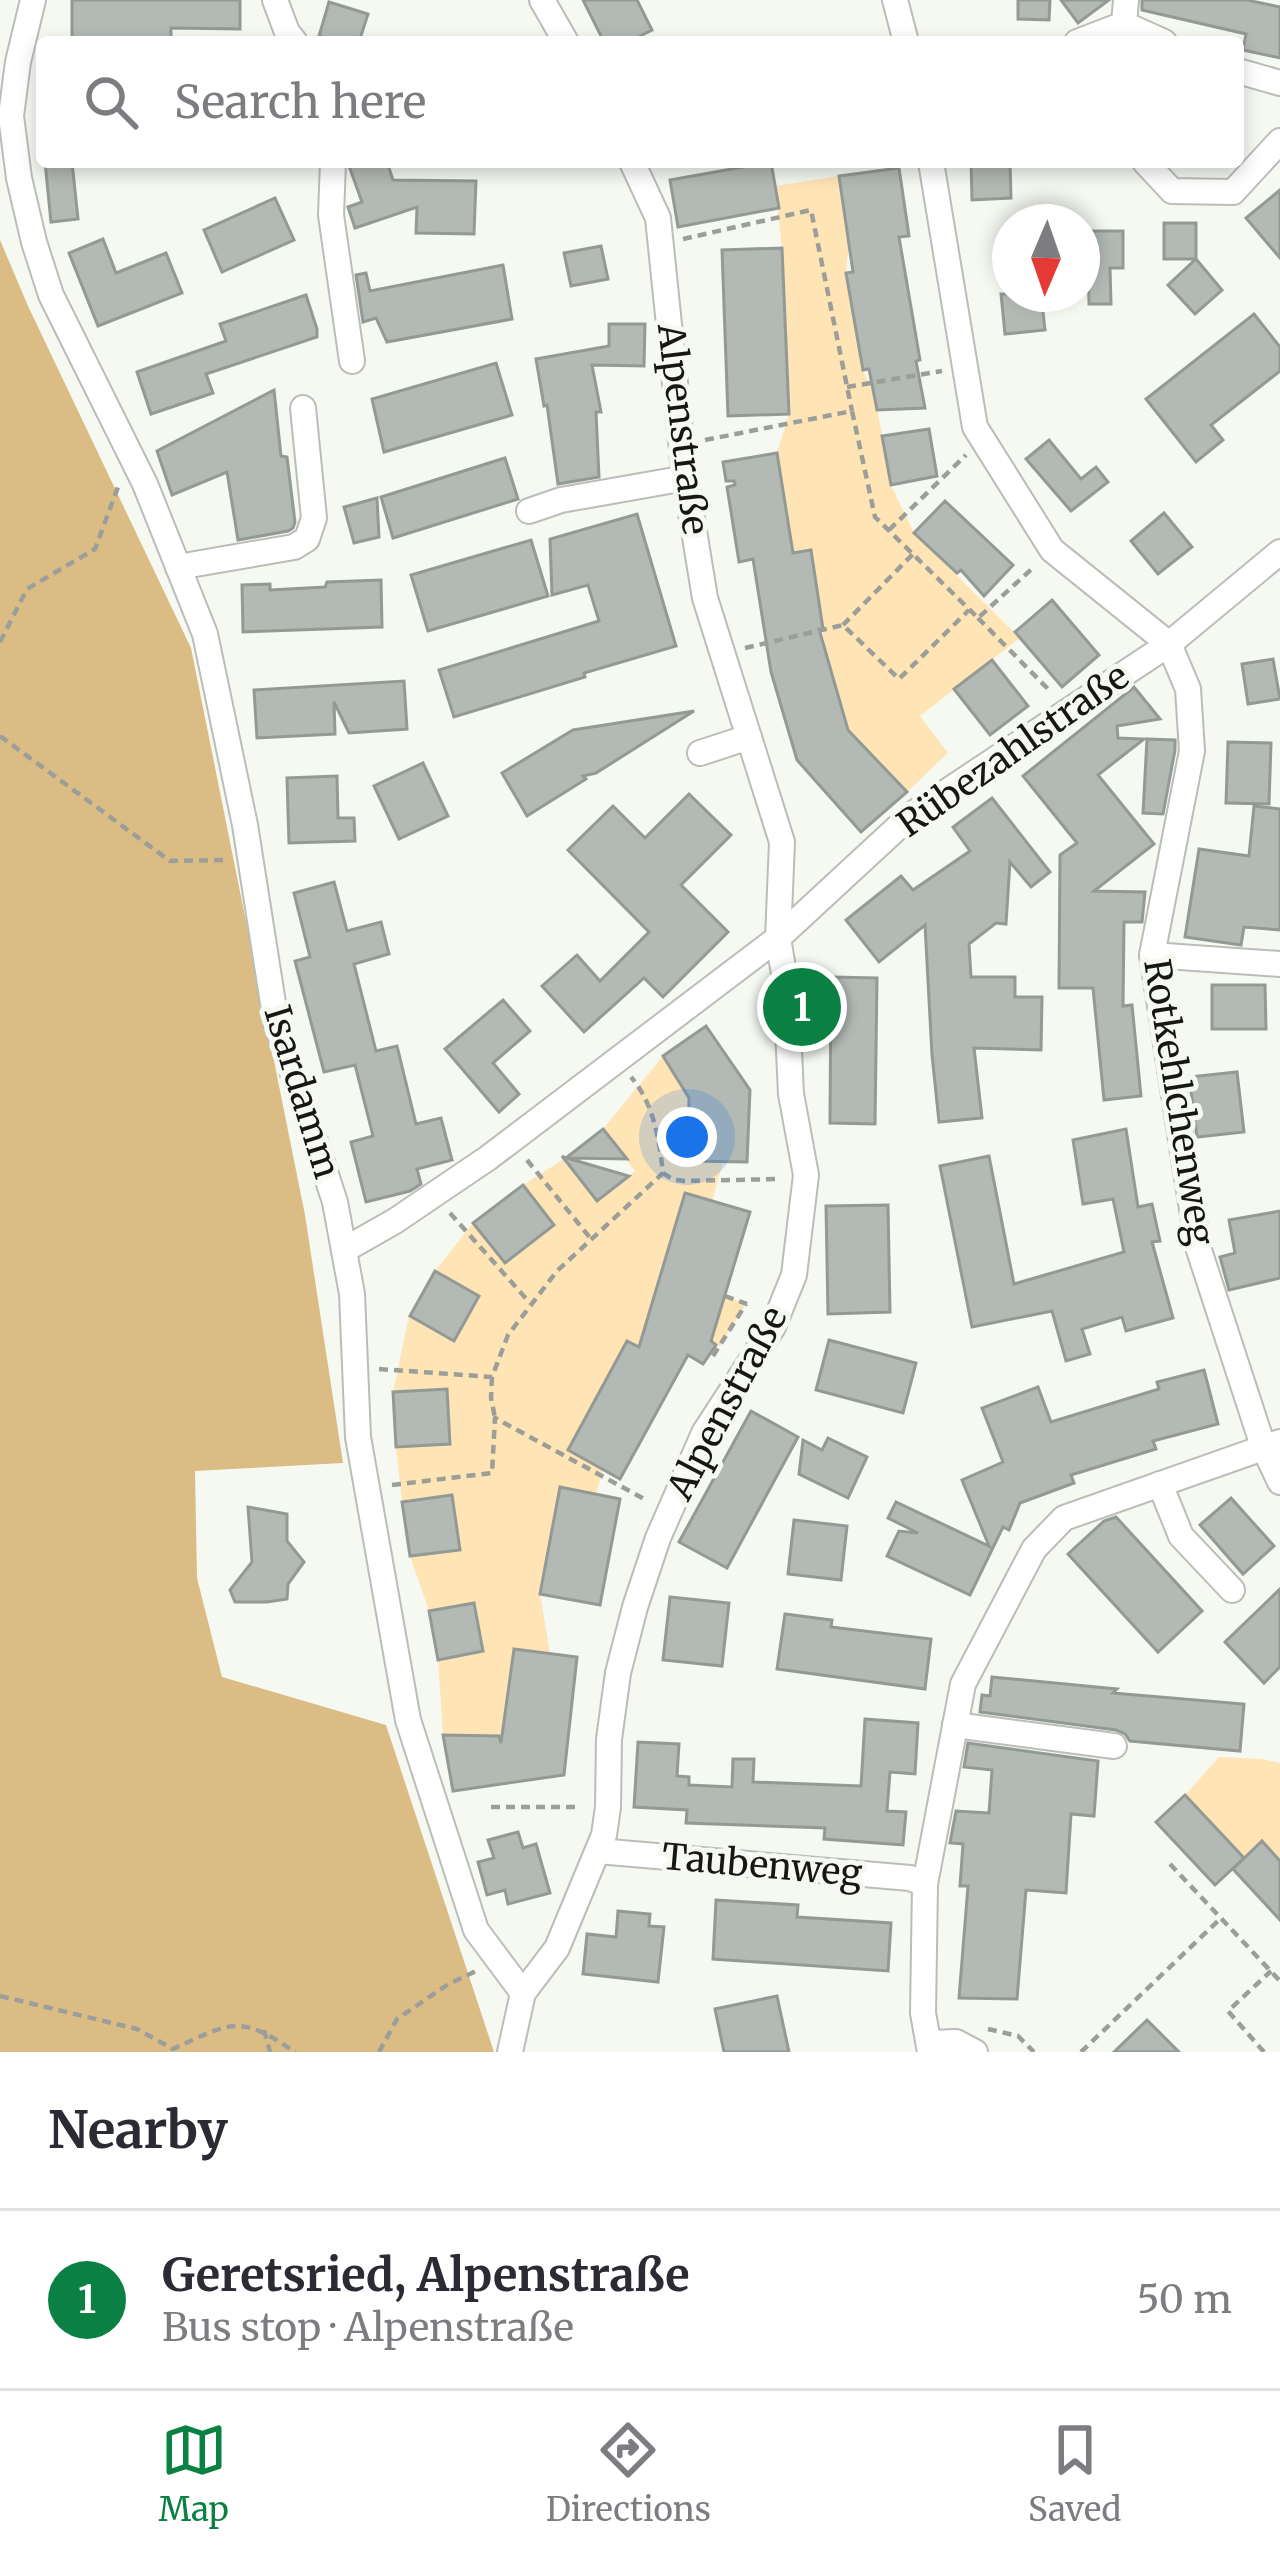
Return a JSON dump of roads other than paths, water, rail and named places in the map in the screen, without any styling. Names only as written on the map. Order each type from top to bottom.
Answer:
[{"type":"street","name":"Isardamm","points":[[33,0],[11,116],[34,242],[52,295],[130,454],[205,634],[251,860],[275,1022],[335,1202],[344,1250],[352,1294],[358,1437],[408,1720],[476,1930],[523,1993]]},
{"type":"street","points":[[275,0],[290,36]]},
{"type":"street","points":[[542,0],[563,36]]},
{"type":"street","points":[[895,0],[904,36]]},
{"type":"street","points":[[1091,36],[1125,22],[1153,36]]},
{"type":"street","points":[[1244,73],[1280,83]]},
{"type":"street","points":[[1151,168],[1172,191],[1233,192],[1280,141]]},
{"type":"street","points":[[333,168],[331,215],[352,361]]},
{"type":"street","name":"Alpenstraße","points":[[523,1993],[557,1948],[598,1851],[608,1807],[609,1739],[618,1673],[635,1606],[704,1433],[773,1327],[794,1275],[805,1179],[791,1094],[778,938],[782,842],[705,598],[686,478],[658,218],[635,168]]},
{"type":"street","points":[[932,168],[975,427],[1052,550],[1169,644]]},
{"type":"street","points":[[178,567],[294,547],[308,539],[314,518],[303,408]]},
{"type":"street","points":[[529,511],[561,500],[686,478]]},
{"type":"street","name":"Rübezahlstraße","points":[[344,1250],[395,1222],[512,1140],[778,938],[910,816],[1169,644],[1280,552]]},
{"type":"street","name":"Rotkehlchenweg","points":[[1169,644],[1188,689],[1192,751],[1152,955],[1198,1246],[1272,1444],[1280,1482]]},
{"type":"street","points":[[700,753],[749,737]]},
{"type":"street","points":[[1152,955],[1280,964]]},
{"type":"street","points":[[975,2052],[956,2042],[930,2048],[923,2013],[925,1884],[963,1684],[1034,1549],[1064,1518],[1272,1444]]},
{"type":"street","points":[[1160,1484],[1181,1536],[1232,1589]]},
{"type":"street","points":[[955,1725],[1114,1746]]},
{"type":"street","name":"Taubenweg","points":[[598,1851],[910,1878],[925,1884]]},
{"type":"street","points":[[510,2052],[523,1993]]},
{"type":"place","name":"Geretsried, Alpenstraße","points":[[802,1007]]}]
